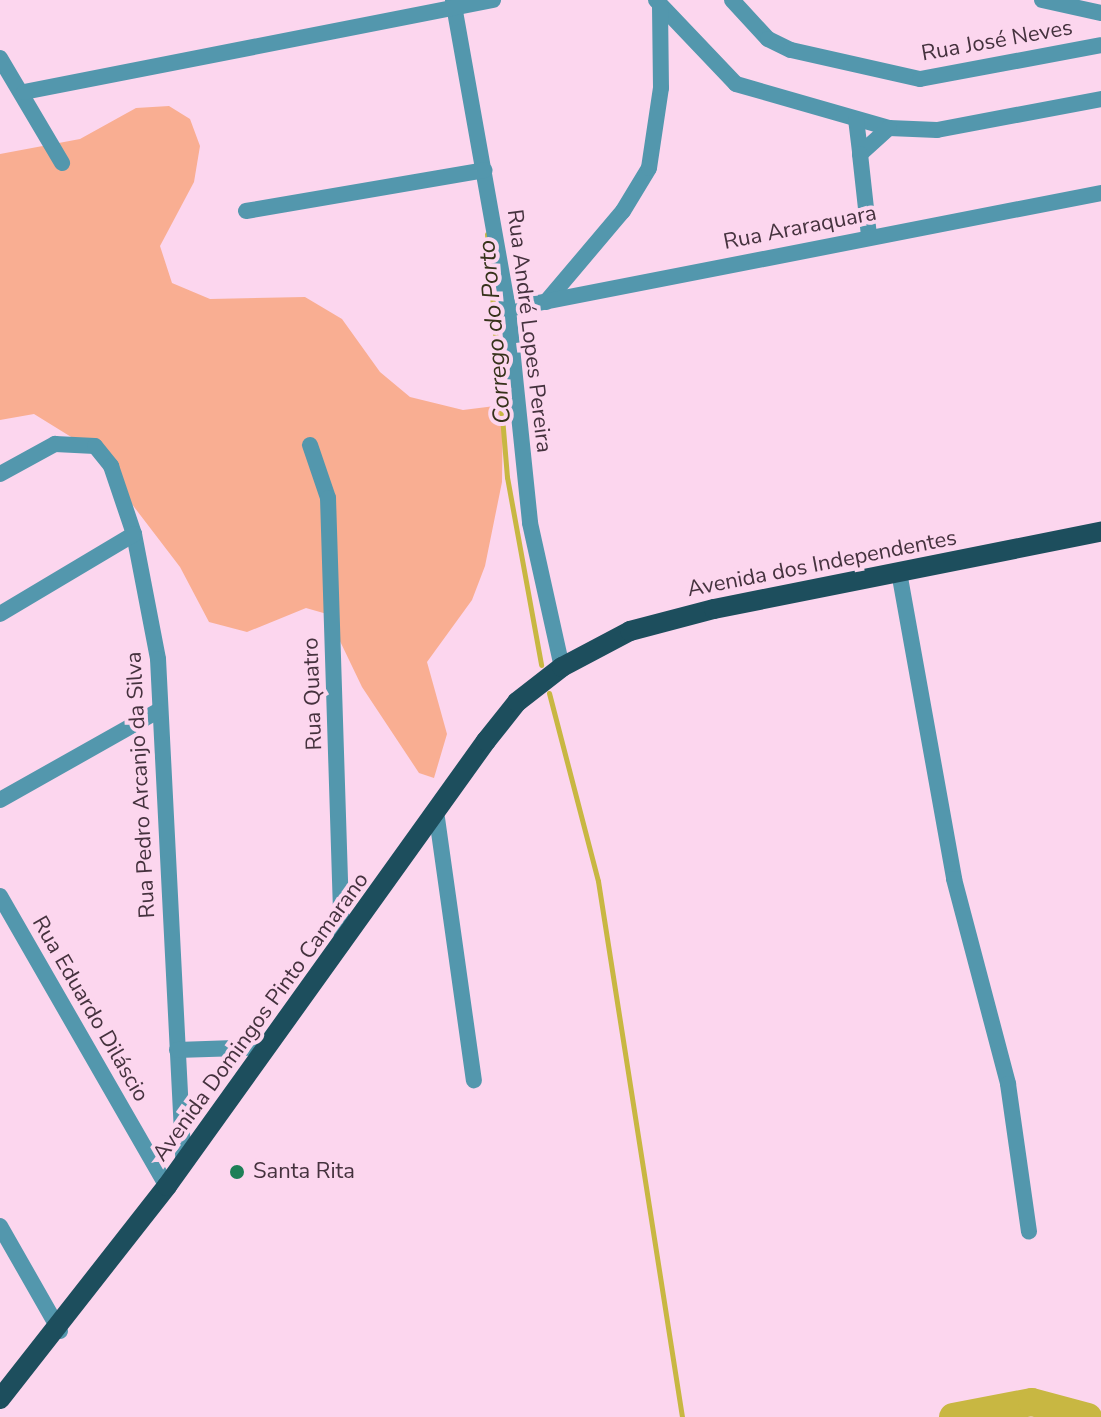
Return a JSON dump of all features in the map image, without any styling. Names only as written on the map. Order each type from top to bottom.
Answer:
[{"type":"main road","name":"Avenida dos Independentes","points":[[562,667],[674,618],[1101,532]]},
{"type":"main road","name":"Avenida Domingos Pinto Camarano","points":[[0,1399],[60,1331],[167,1186],[183,1158],[437,818],[517,702],[562,667]]},
{"type":"street","points":[[24,92],[493,0]]},
{"type":"street","name":"Rua José Neves","points":[[732,0],[768,39],[791,50],[908,77],[952,76],[1101,45]]},
{"type":"street","points":[[1042,0],[1101,13]]},
{"type":"street","points":[[658,2],[736,84],[889,128],[937,130],[1101,99]]},
{"type":"street","points":[[546,302],[623,211],[649,168],[661,88],[658,2]]},
{"type":"street","name":"Rua André Lopes Pereira","points":[[450,6],[479,172],[508,309],[530,523],[562,667]]},
{"type":"street","points":[[0,58],[24,92],[62,163]]},
{"type":"street","points":[[856,119],[869,236]]},
{"type":"street","points":[[860,154],[889,128]]},
{"type":"street","points":[[246,211],[479,172]]},
{"type":"street","name":"Rua Araraquara","points":[[508,309],[1101,193]]},
{"type":"street","name":"Rua Pedro Arcanjo da Silva","points":[[0,474],[72,441],[103,452],[134,534],[155,619],[183,1158]]},
{"type":"street","name":"Rua Quatro","points":[[310,445],[328,498],[342,945]]},
{"type":"street","points":[[0,614],[134,534]]},
{"type":"street","points":[[899,572],[954,879],[1008,1084],[1029,1232]]},
{"type":"street","points":[[0,800],[158,711]]},
{"type":"street","points":[[437,818],[474,1080]]},
{"type":"street","name":"Rua Eduardo Diláscio","points":[[0,896],[167,1186]]},
{"type":"street","points":[[177,1050],[268,1047]]},
{"type":"street","points":[[0,1226],[60,1331]]},
{"type":"shaded area","points":[[169,106],[190,119],[200,146],[194,182],[160,246],[172,283],[210,299],[305,297],[342,319],[380,372],[410,397],[463,410],[503,405],[502,482],[485,566],[472,600],[427,662],[447,734],[434,778],[419,773],[362,687],[327,614],[306,608],[247,632],[209,622],[180,567],[89,448],[34,414],[0,420],[0,154],[80,139],[136,108]]},
{"type":"waterway","name":"Corrego do Porto","points":[[487,234],[507,477],[541,665]]},
{"type":"waterway","points":[[549,693],[598,881],[682,1417]]},
{"type":"waterway","points":[[953,1417],[1032,1402],[1088,1417]]},
{"type":"place","name":"Santa Rita","points":[[237,1172]]}]
